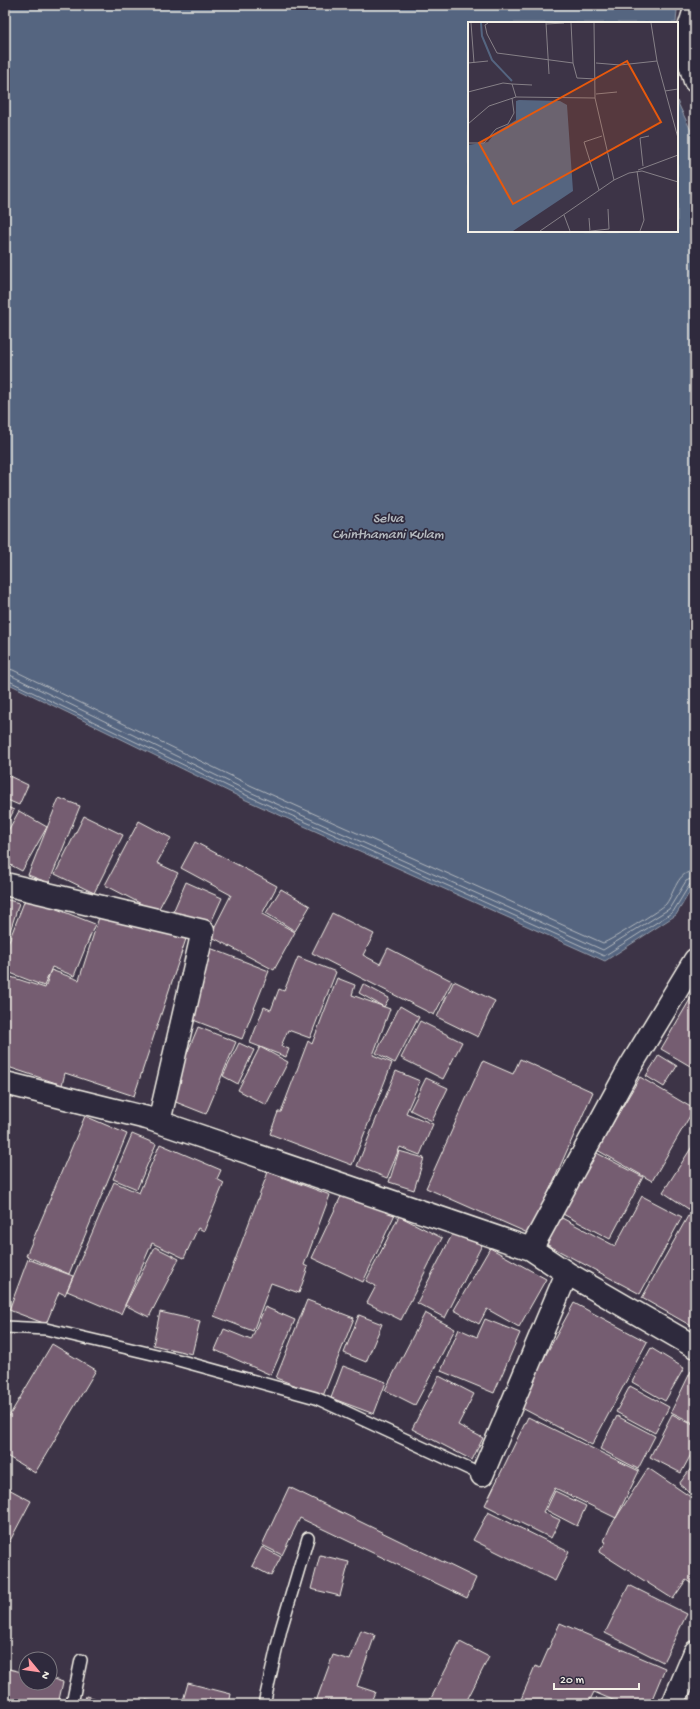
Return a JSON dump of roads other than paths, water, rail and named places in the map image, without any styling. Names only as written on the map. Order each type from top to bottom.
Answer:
[{"type":"street","points":[[695,9],[684,44],[695,81]]},
{"type":"street","points":[[5,884],[203,931],[159,1122]]},
{"type":"street","points":[[531,1249],[630,1067],[695,960]]},
{"type":"street","points":[[5,1083],[159,1122],[531,1249],[567,1273],[695,1347]]},
{"type":"street","points":[[482,1475],[567,1273]]},
{"type":"street","points":[[673,1704],[695,1652]]},
{"type":"lane","points":[[5,1327],[54,1331],[178,1360],[316,1398],[482,1475]]},
{"type":"lane","points":[[264,1704],[281,1629],[308,1538]]},
{"type":"lane","points":[[72,1704],[81,1660]]},
{"type":"water","name":"Selva Chinthamani Kulam","points":[[5,5],[680,5],[677,10],[676,22],[468,22],[468,232],[678,232],[678,103],[695,139],[695,883],[676,915],[605,961],[246,800],[5,682]]}]
